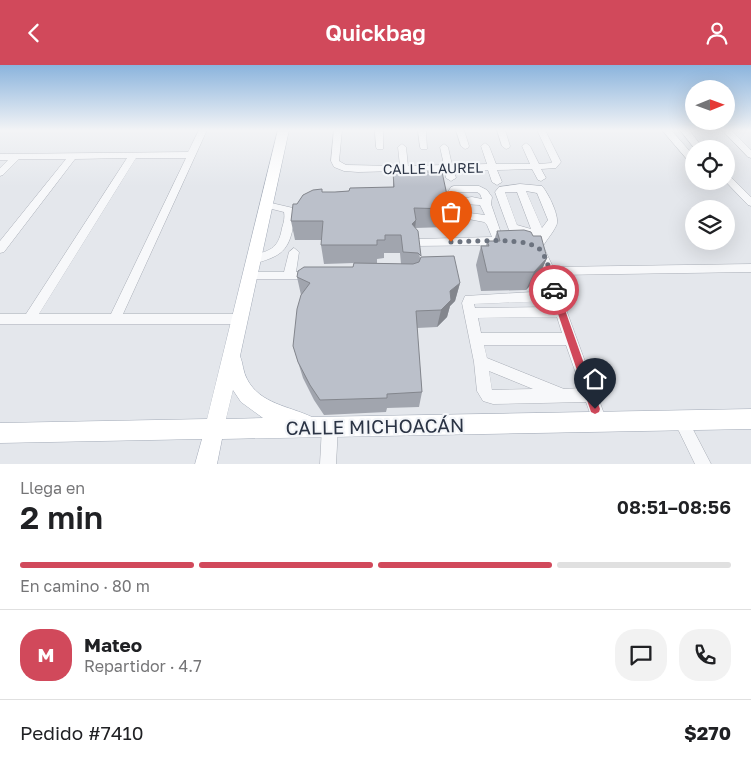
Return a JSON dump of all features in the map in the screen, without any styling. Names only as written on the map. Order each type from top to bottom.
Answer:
[{"type":"main road","points":[[206,464],[280,149]]},
{"type":"main road","points":[[232,353],[234,370],[238,381],[252,401],[266,410],[322,427]]},
{"type":"main road","name":"CALLE MICHOACÁN","points":[[0,433],[751,419]]},
{"type":"street","points":[[115,318],[195,149]]},
{"type":"street","name":"CALLE LAUREL","points":[[336,149],[335,161],[337,165],[344,168],[358,169],[553,166],[557,162],[550,149]]},
{"type":"street","points":[[402,149],[405,179]]},
{"type":"street","points":[[444,149],[451,178]]},
{"type":"street","points":[[486,149],[497,182]]},
{"type":"street","points":[[527,149],[541,178]]},
{"type":"street","points":[[29,319],[133,155]]},
{"type":"street","points":[[0,157],[192,155]]},
{"type":"street","points":[[0,249],[73,156]]},
{"type":"street","points":[[0,173],[16,157]]},
{"type":"street","points":[[358,169],[358,181]]},
{"type":"street","points":[[735,186],[751,203]]},
{"type":"street","points":[[506,187],[520,187],[534,187],[542,192],[553,220],[552,225],[541,233],[528,233],[510,224],[500,193],[506,187]]},
{"type":"street","points":[[520,187],[541,233],[537,247]]},
{"type":"street","points":[[491,222],[484,218],[467,218],[457,214],[457,202],[475,201],[486,204],[496,235],[511,242]]},
{"type":"street","points":[[252,268],[284,246],[290,215],[289,210],[267,205]]},
{"type":"street","points":[[417,243],[511,242],[527,243],[537,247],[542,252],[549,271],[560,312],[600,422]]},
{"type":"street","points":[[289,276],[294,252]]},
{"type":"street","points":[[252,268],[289,276],[326,276]]},
{"type":"street","points":[[549,271],[751,268]]},
{"type":"street","points":[[555,296],[472,299],[468,301],[481,362],[484,391],[488,396],[590,395]]},
{"type":"street","points":[[471,313],[560,312]]},
{"type":"street","points":[[0,319],[239,319]]},
{"type":"street","points":[[475,339],[570,339]]},
{"type":"street","points":[[481,362],[566,395]]},
{"type":"street","points":[[681,421],[703,464]]},
{"type":"street","points":[[322,427],[328,464]]},
{"type":"building","points":[[393,172],[442,172],[450,209],[414,208],[416,220],[412,224],[418,231],[421,256],[418,253],[403,252],[401,235],[385,235],[385,240],[377,240],[377,245],[321,245],[323,221],[291,221],[293,204],[297,204],[303,195],[313,190],[322,189],[322,192],[335,192],[349,191],[350,188],[394,187]]},
{"type":"building","points":[[524,230],[531,232],[533,236],[541,236],[547,258],[534,272],[487,272],[481,246],[489,246],[487,241],[500,241],[497,231]]},
{"type":"building","points":[[454,256],[460,283],[450,291],[451,300],[441,310],[416,311],[422,392],[387,394],[387,398],[320,400],[298,362],[293,346],[297,309],[301,295],[310,283],[297,277],[298,271],[304,267],[353,267],[354,263],[413,264],[419,262],[421,257]]},
{"type":"way so far","points":[[451,242],[521,242],[532,245],[542,252],[554,290]]},
{"type":"route","points":[[554,290],[595,409]]}]
